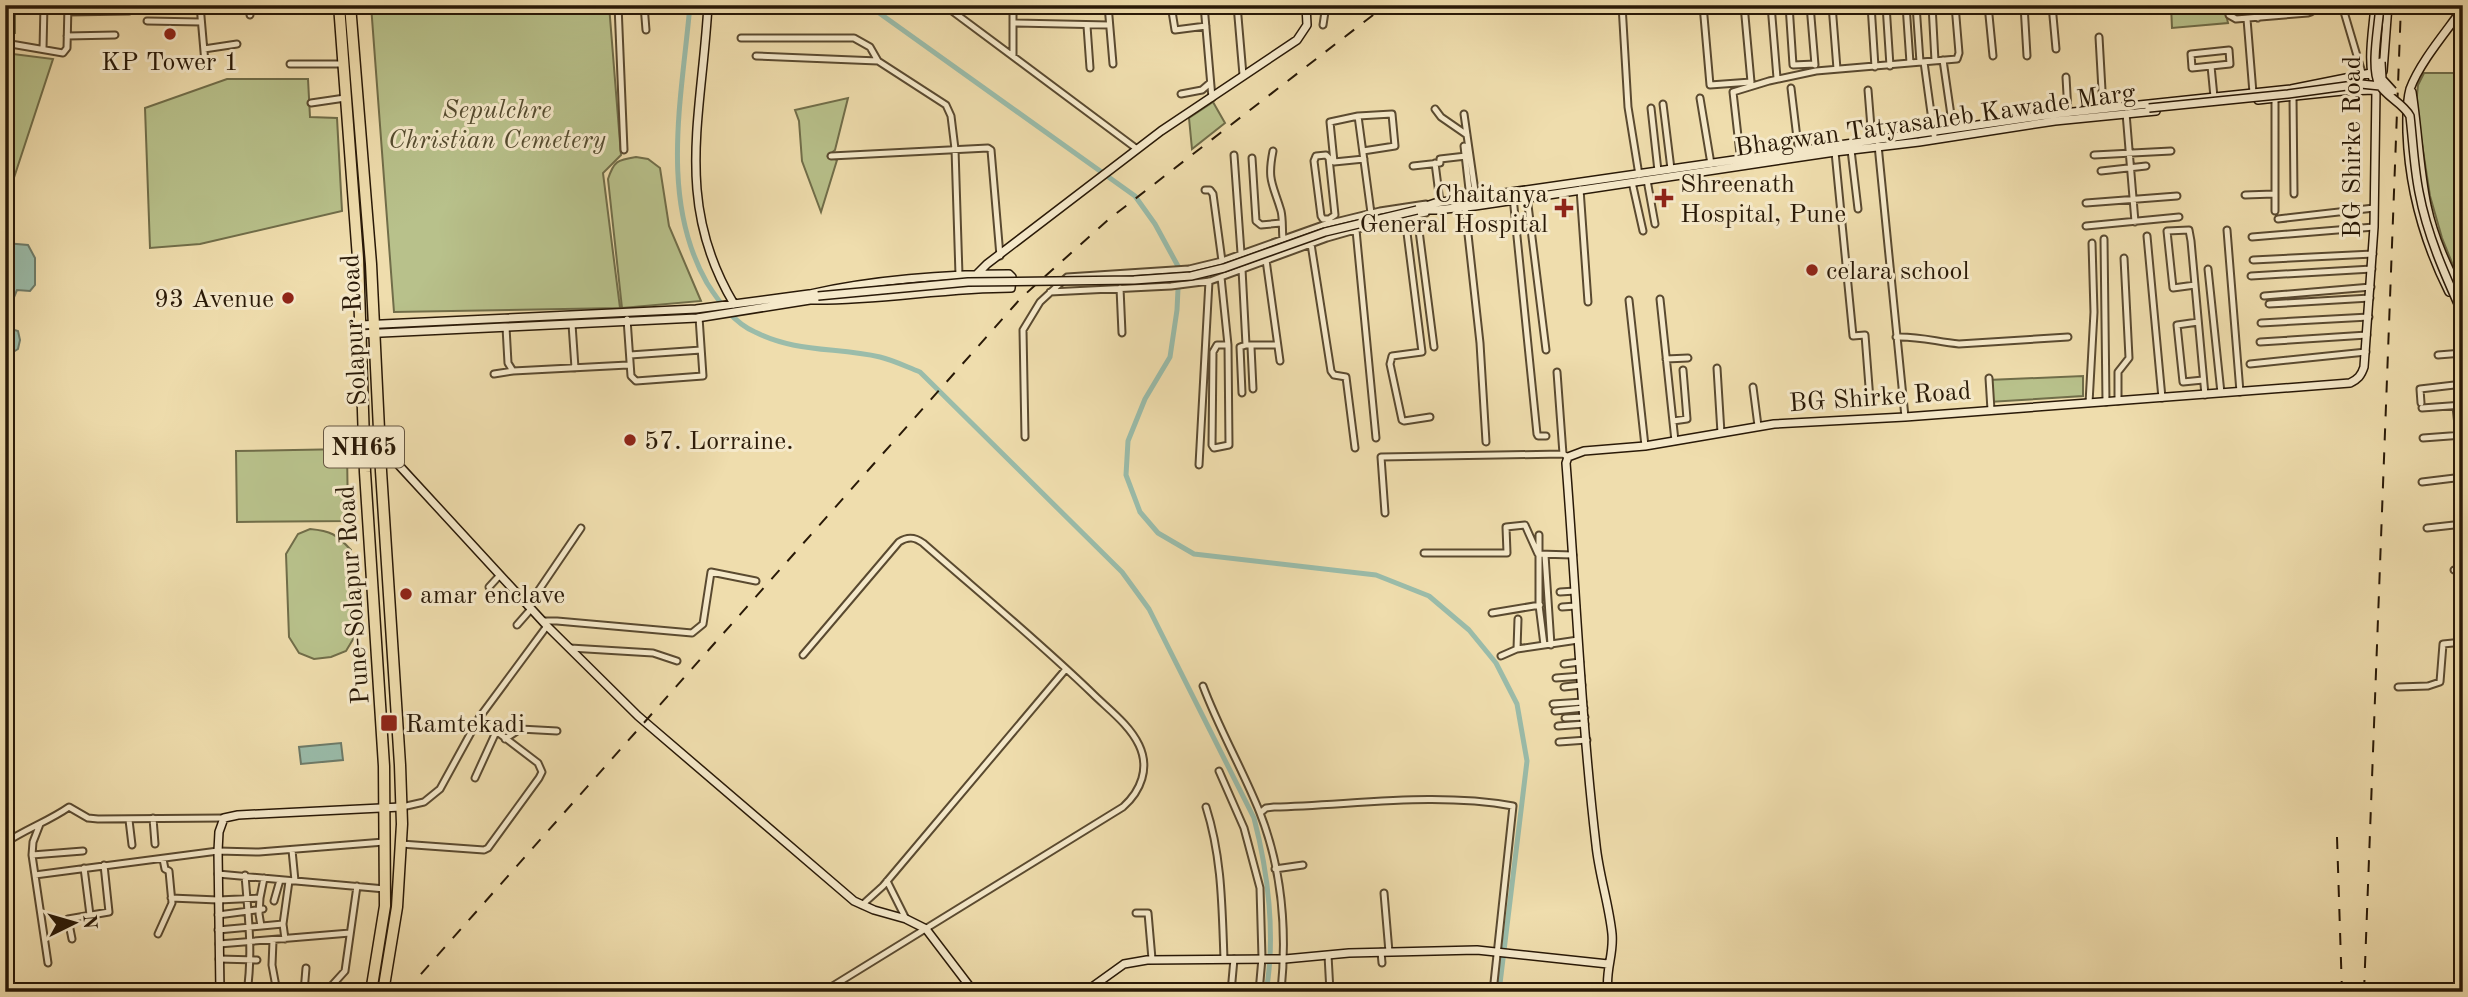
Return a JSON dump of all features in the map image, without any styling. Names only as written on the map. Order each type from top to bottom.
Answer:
[{"type":"highway","name":"Pune-Solapur Road","points":[[339,5],[355,221],[364,451],[382,713],[385,889]]},
{"type":"highway","name":"Solapur Road","points":[[350,5],[375,329],[401,807],[397,907],[383,992]]},
{"type":"highway","points":[[355,221],[367,215]]},
{"type":"highway","name":"NH65","points":[[371,992],[385,906],[385,889]]},
{"type":"street","points":[[43,50],[44,5]]},
{"type":"street","points":[[201,5],[205,63]]},
{"type":"street","points":[[249,5],[250,15]]},
{"type":"street","points":[[618,5],[624,150]]},
{"type":"street","points":[[644,5],[646,30]]},
{"type":"street","points":[[708,5],[694,170],[702,232],[733,307]]},
{"type":"street","points":[[944,5],[1137,149]]},
{"type":"street","points":[[1013,5],[1013,56]]},
{"type":"street","points":[[1108,5],[1113,64]]},
{"type":"street","points":[[1171,5],[1175,30],[1206,26]]},
{"type":"street","points":[[1204,5],[1212,98]]},
{"type":"street","points":[[1237,5],[1243,75]]},
{"type":"street","points":[[975,288],[977,274],[987,264],[1137,149],[1303,33],[1307,25],[1306,5]]},
{"type":"street","points":[[1323,25],[1326,5]]},
{"type":"street","points":[[1622,5],[1628,107],[1640,179],[1643,231]]},
{"type":"street","points":[[1703,5],[1710,85],[1751,82],[1745,5]]},
{"type":"street","points":[[1745,5],[1752,86]]},
{"type":"street","points":[[1771,5],[1777,79]]},
{"type":"street","points":[[1788,5],[1793,65],[1837,69],[1890,66],[1958,57],[1955,5]]},
{"type":"street","points":[[1810,5],[1815,68]]},
{"type":"street","points":[[1832,5],[1837,69]]},
{"type":"street","points":[[1871,5],[1875,66]]},
{"type":"street","points":[[1886,5],[1890,66]]},
{"type":"street","points":[[1906,5],[1910,63]]},
{"type":"street","points":[[1916,5],[1934,136]]},
{"type":"street","points":[[1932,5],[1935,61]]},
{"type":"street","points":[[1987,5],[1993,56]]},
{"type":"street","points":[[2024,5],[2027,56]]},
{"type":"street","points":[[2052,5],[2056,49]]},
{"type":"street","points":[[2227,5],[2232,19],[2310,13],[2310,5]]},
{"type":"street","points":[[2256,5],[2258,18]]},
{"type":"street","points":[[2271,5],[2273,16]]},
{"type":"street","points":[[2291,5],[2292,15]]},
{"type":"street","points":[[2342,5],[2373,81],[2406,108],[2410,116],[2417,182],[2425,217],[2434,247],[2463,317]]},
{"type":"street","points":[[2373,81],[2381,5]]},
{"type":"street","points":[[2381,5],[2382,79],[2412,112],[2427,215],[2443,262],[2463,307]]},
{"type":"street","name":"BG Shirke Road","points":[[1566,456],[1584,451],[1645,446],[1758,426],[2350,383],[2361,376],[2369,317],[2374,227],[2373,81],[2381,5]]},
{"type":"street","points":[[5,43],[63,53],[67,48],[68,8],[129,11]]},
{"type":"street","points":[[2463,8],[2411,88],[2407,102],[2411,173],[2419,214],[2431,253],[2463,317]]},
{"type":"street","points":[[2247,19],[2253,93]]},
{"type":"street","points":[[147,21],[201,22]]},
{"type":"street","points":[[1013,23],[1109,25]]},
{"type":"street","points":[[1087,26],[1090,68]]},
{"type":"street","points":[[67,36],[115,35]]},
{"type":"street","points":[[2099,37],[2104,108]]},
{"type":"street","points":[[741,38],[854,38],[870,47],[878,61],[946,105],[951,116],[955,149],[959,275]]},
{"type":"street","points":[[204,49],[237,44]]},
{"type":"street","points":[[2230,50],[2230,64],[2211,66],[2192,68],[2191,54],[2230,50]]},
{"type":"street","points":[[757,56],[878,61]]},
{"type":"street","points":[[1943,60],[1953,129]]},
{"type":"street","points":[[290,64],[342,64]]},
{"type":"street","points":[[2211,66],[2214,97]]},
{"type":"street","points":[[1733,92],[1815,68]]},
{"type":"street","points":[[2066,78],[2068,112]]},
{"type":"street","points":[[2135,222],[2128,111],[2288,94],[2373,81]]},
{"type":"street","name":"Bhagwan Tatyasaheb Kawade Marg","points":[[1934,136],[1953,129],[2007,125],[2068,112],[2104,108],[2128,111],[2214,97],[2373,81]]},
{"type":"street","name":"Bhagwan Tatyasaheb Kawade Marg","points":[[1513,196],[1527,197],[1550,190],[1580,189],[1799,153],[2007,125],[2343,91],[2373,81]]},
{"type":"street","points":[[1181,94],[1202,90],[1210,83]]},
{"type":"street","points":[[1732,83],[1741,162]]},
{"type":"street","points":[[1790,88],[1799,153]]},
{"type":"street","points":[[2411,88],[2428,209],[2440,249],[2463,298]]},
{"type":"street","points":[[1868,90],[1876,142],[1905,417]]},
{"type":"street","points":[[2293,97],[2294,194]]},
{"type":"street","points":[[311,103],[345,98]]},
{"type":"street","points":[[1700,98],[1711,164]]},
{"type":"street","points":[[2275,99],[2275,211]]},
{"type":"street","points":[[1663,104],[1671,169]]},
{"type":"street","points":[[1434,108],[1441,117],[1467,135]]},
{"type":"street","points":[[1651,108],[1658,171]]},
{"type":"street","points":[[1464,114],[1474,200]]},
{"type":"street","points":[[1363,151],[1395,146],[1394,116],[1358,116],[1330,122],[1333,159],[1336,163],[1364,159]]},
{"type":"street","points":[[1358,116],[1371,213]]},
{"type":"street","name":"Bhagwan Tatyasaheb Kawade Marg","points":[[1799,153],[1851,150],[1876,142]]},
{"type":"street","points":[[1464,146],[1474,200]]},
{"type":"street","points":[[831,156],[988,148],[993,153],[1000,256]]},
{"type":"street","points":[[1851,150],[1858,209]]},
{"type":"street","points":[[1273,151],[1270,177],[1274,197],[1282,213],[1283,239]]},
{"type":"street","points":[[2094,155],[2171,151]]},
{"type":"street","points":[[1835,152],[1853,336],[1865,335],[1870,400]]},
{"type":"street","points":[[1234,155],[1241,253]]},
{"type":"street","points":[[1326,155],[1329,158],[1335,215],[1330,221],[1321,216],[1314,161],[1316,156],[1326,155]]},
{"type":"street","points":[[1413,166],[1466,156]]},
{"type":"street","points":[[1252,158],[1256,221],[1261,225],[1281,223]]},
{"type":"street","name":"Bhagwan Tatyasaheb Kawade Marg","points":[[375,329],[509,327],[699,317],[733,307],[968,282],[1134,280],[1191,276],[1224,268],[1325,232],[1417,212],[1437,205],[1640,179],[1671,169],[1741,162]]},
{"type":"street","points":[[1026,437],[1023,330],[1027,319],[1050,292],[1073,275],[1189,269],[1222,261],[1330,221],[1437,205],[1435,163]]},
{"type":"street","points":[[2101,171],[2146,166]]},
{"type":"street","points":[[1640,179],[1655,224]]},
{"type":"street","points":[[1580,189],[1588,302]]},
{"type":"street","points":[[1205,190],[1210,190],[1213,194],[1222,261]]},
{"type":"street","points":[[2245,195],[2274,194]]},
{"type":"street","points":[[1513,196],[1537,432],[1538,436],[1546,436]]},
{"type":"street","points":[[1527,197],[1546,350]]},
{"type":"street","points":[[2087,203],[2177,197]]},
{"type":"street","name":"Bhagwan Tatyasaheb Kawade Marg","points":[[1437,205],[1465,207],[1474,200]]},
{"type":"street","points":[[1465,207],[1480,343],[1486,442]]},
{"type":"street","points":[[2278,219],[2374,208]]},
{"type":"street","points":[[1050,292],[1171,286],[1209,281],[1311,244],[1417,212],[1434,347]]},
{"type":"street","points":[[1405,217],[1422,352],[1392,356],[1390,364],[1402,420],[1430,417]]},
{"type":"street","points":[[2086,226],[2179,218]]},
{"type":"street","points":[[2252,237],[2374,227]]},
{"type":"street","points":[[1356,230],[1376,438]]},
{"type":"street","points":[[2195,285],[2173,288],[2167,231],[2189,230],[2195,285],[2205,395]]},
{"type":"street","points":[[2227,230],[2241,392]]},
{"type":"street","points":[[2147,236],[2162,398]]},
{"type":"street","points":[[2104,239],[2106,402]]},
{"type":"street","points":[[2090,403],[2094,312],[2092,243]]},
{"type":"street","points":[[1311,244],[1331,371],[1334,375],[1346,377],[1355,449]]},
{"type":"street","points":[[2253,260],[2372,254]]},
{"type":"street","points":[[2118,401],[2118,372],[2129,358],[2124,258]]},
{"type":"street","points":[[1266,260],[1280,361]]},
{"type":"street","points":[[1242,269],[1253,389]]},
{"type":"street","points":[[2208,269],[2221,393]]},
{"type":"street","points":[[2251,276],[2372,269]]},
{"type":"street","points":[[1009,274],[1012,277],[1012,286],[837,301],[812,297],[835,288],[959,275],[1009,274]]},
{"type":"street","points":[[1221,277],[1228,345],[1229,445],[1214,448],[1213,352],[1217,345],[1228,345]]},
{"type":"street","points":[[1199,466],[1209,281]]},
{"type":"street","points":[[2264,296],[2371,287]]},
{"type":"street","points":[[1120,288],[1122,333]]},
{"type":"street","points":[[2269,304],[2370,298]]},
{"type":"street","points":[[1660,299],[1675,441]]},
{"type":"street","points":[[1629,300],[1645,446]]},
{"type":"street","name":"Bhagwan Tatyasaheb Kawade Marg","points":[[361,330],[512,318],[714,311]]},
{"type":"street","points":[[627,312],[632,379],[636,381],[703,376],[699,317]]},
{"type":"street","points":[[2261,323],[2369,317]]},
{"type":"street","points":[[512,318],[509,327],[509,363],[513,371]]},
{"type":"street","points":[[2198,322],[2177,325],[2183,382],[2203,380]]},
{"type":"street","points":[[572,324],[575,368]]},
{"type":"street","points":[[2260,342],[2367,335]]},
{"type":"street","points":[[1896,337],[1917,336],[1959,344],[2068,337]]},
{"type":"street","points":[[1242,393],[1241,346],[1278,345]]},
{"type":"street","points":[[629,355],[701,349]]},
{"type":"street","points":[[2250,364],[2365,352]]},
{"type":"street","points":[[2438,355],[2463,352]]},
{"type":"street","points":[[1667,359],[1688,358]]},
{"type":"street","points":[[495,374],[628,365]]},
{"type":"street","points":[[1717,368],[1721,433]]},
{"type":"street","points":[[1673,421],[1687,419],[1683,370]]},
{"type":"street","points":[[1557,372],[1596,846],[1612,934],[1608,992]]},
{"type":"street","points":[[1989,379],[1991,410]]},
{"type":"street","points":[[2423,438],[2461,435],[2459,406],[2421,406],[2420,389],[2463,384]]},
{"type":"street","points":[[1753,387],[1758,426]]},
{"type":"street","points":[[364,451],[380,449],[396,461],[545,624],[666,741],[845,894],[874,911],[906,919],[926,929],[974,992]]},
{"type":"street","points":[[1385,513],[1381,457],[1566,456]]},
{"type":"street","points":[[2422,482],[2463,477]]},
{"type":"street","points":[[2427,528],[2463,524]]},
{"type":"street","points":[[1423,553],[1507,553],[1506,527],[1525,526],[1538,554]]},
{"type":"street","points":[[517,625],[580,528]]},
{"type":"street","points":[[1539,535],[1539,605],[1544,645]]},
{"type":"street","points":[[803,655],[899,541],[909,537],[923,544],[1066,669],[1134,737],[1143,762],[1142,783],[1137,792],[1116,811],[823,992]]},
{"type":"street","points":[[1538,554],[1573,555]]},
{"type":"street","points":[[1545,555],[1551,645]]},
{"type":"street","points":[[2454,570],[2463,569]]},
{"type":"street","points":[[5,843],[69,807],[88,818],[129,820],[224,818],[238,815],[401,807],[424,802],[440,789],[479,718],[545,624],[557,621],[692,633],[703,624],[711,572],[756,581]]},
{"type":"street","points":[[489,587],[500,575]]},
{"type":"street","points":[[1560,592],[1575,591]]},
{"type":"street","points":[[1492,613],[1547,604]]},
{"type":"street","points":[[1562,607],[1576,606]]},
{"type":"street","points":[[1517,649],[1518,619]]},
{"type":"street","points":[[1501,656],[1517,649],[1578,640]]},
{"type":"street","points":[[2398,687],[2440,682],[2443,644],[2463,642]]},
{"type":"street","points":[[569,648],[653,653],[677,661]]},
{"type":"street","points":[[1564,664],[1580,662]]},
{"type":"street","points":[[862,905],[887,881],[1066,669]]},
{"type":"street","points":[[1556,678],[1581,676]]},
{"type":"street","points":[[1564,687],[1582,685]]},
{"type":"street","points":[[1203,686],[1260,813],[1275,869],[1283,915],[1281,992]]},
{"type":"street","points":[[1554,708],[1584,713]]},
{"type":"street","points":[[1565,718],[1584,713]]},
{"type":"street","points":[[1558,726],[1584,713]]},
{"type":"street","points":[[401,844],[484,850],[488,848],[542,772],[538,763],[479,718]]},
{"type":"street","points":[[505,739],[520,729],[557,731]]},
{"type":"street","points":[[475,778],[496,732]]},
{"type":"street","points":[[1559,742],[1587,740]]},
{"type":"street","points":[[1219,771],[1244,828],[1260,888],[1264,958],[1259,992]]},
{"type":"street","points":[[1260,813],[1266,808],[1275,807],[1387,800],[1456,799],[1513,806],[1493,992]]},
{"type":"street","points":[[1206,807],[1221,868],[1224,959]]},
{"type":"street","points":[[153,818],[155,844]]},
{"type":"street","points":[[200,989],[220,989],[218,851],[219,832],[224,818]]},
{"type":"street","points":[[129,820],[132,845]]},
{"type":"street","points":[[40,824],[33,842],[32,855],[48,963]]},
{"type":"street","points":[[35,875],[218,851],[259,852],[384,842]]},
{"type":"street","points":[[285,939],[283,924],[292,881],[292,850]]},
{"type":"street","points":[[32,855],[83,851]]},
{"type":"street","points":[[159,934],[171,906],[169,871],[165,869],[163,859]]},
{"type":"street","points":[[72,939],[68,919],[109,912],[104,865]]},
{"type":"street","points":[[1275,869],[1303,865]]},
{"type":"street","points":[[84,868],[90,915]]},
{"type":"street","points":[[218,874],[385,889]]},
{"type":"street","points":[[245,875],[254,959],[247,992]]},
{"type":"street","points":[[261,926],[260,898],[264,878]]},
{"type":"street","points":[[274,901],[280,880]]},
{"type":"street","points":[[887,881],[906,919]]},
{"type":"street","points":[[326,992],[344,974],[357,886]]},
{"type":"street","points":[[1382,963],[1385,952],[1384,893]]},
{"type":"street","points":[[171,898],[260,898]]},
{"type":"street","points":[[218,915],[261,910]]},
{"type":"street","points":[[1136,913],[1148,913],[1152,959]]},
{"type":"street","points":[[218,930],[283,924]]},
{"type":"street","points":[[219,944],[350,933]]},
{"type":"street","points":[[273,940],[272,965],[277,992]]},
{"type":"street","points":[[1085,992],[1124,964],[1152,959],[1499,951],[1608,964]]},
{"type":"street","points":[[1328,955],[1330,992]]},
{"type":"street","points":[[219,959],[254,959]]},
{"type":"street","points":[[1231,992],[1234,959]]},
{"type":"street","points":[[304,992],[306,968]]},
{"type":"green space","points":[[5,5],[15,5],[15,33],[5,32]]},
{"type":"green space","name":"Sepulchre Christian Cemetery","points":[[371,5],[609,5],[621,155],[603,173],[620,308],[394,312]]},
{"type":"green space","points":[[2171,5],[2224,5],[2228,23],[2172,28]]},
{"type":"green space","points":[[5,53],[53,59],[5,205]]},
{"type":"green space","points":[[2424,73],[2463,73],[2463,290],[2442,238],[2430,196],[2416,105],[2418,85]]},
{"type":"green space","points":[[227,79],[308,79],[310,117],[337,118],[342,211],[200,244],[150,248],[145,108]]},
{"type":"green space","points":[[848,98],[835,150],[828,156],[837,160],[821,212],[802,161],[799,121],[795,110]]},
{"type":"green space","points":[[1213,102],[1225,123],[1192,149],[1189,118]]},
{"type":"green space","points":[[636,157],[648,159],[660,168],[669,226],[701,301],[622,308],[608,179],[617,162]]},
{"type":"green space","points":[[2083,376],[2083,396],[1989,402],[1988,380]]},
{"type":"green space","points":[[347,449],[348,521],[237,522],[236,451]]},
{"type":"green space","points":[[310,529],[333,534],[351,550],[355,636],[346,651],[331,657],[314,659],[299,653],[289,637],[286,554],[298,534]]},
{"type":"shaded area","points":[[5,243],[28,245],[35,258],[35,285],[30,291],[17,290],[12,304],[11,329],[18,331],[20,340],[18,349],[7,356]]},
{"type":"shaded area","points":[[341,743],[343,760],[301,764],[299,747]]},
{"type":"waterway","points":[[690,5],[679,111],[678,182],[692,251],[707,283],[734,318],[747,328],[771,339],[801,347],[880,357],[920,372],[1122,572],[1149,609],[1254,818],[1269,904],[1270,949],[1266,992]]},
{"type":"waterway","points":[[868,5],[1135,196],[1155,224],[1179,268],[1177,310],[1170,357],[1145,399],[1128,441],[1126,475],[1140,512],[1158,533],[1194,554],[1376,575],[1429,596],[1469,630],[1496,663],[1517,704],[1527,761],[1499,992]]},
{"type":"railway","points":[[405,992],[1021,298],[1109,219],[1386,5]]},
{"type":"railway","points":[[2364,992],[2401,5]]},
{"type":"railway","points":[[2337,837],[2342,992]]},
{"type":"place","name":"KP Tower 1","points":[[170,34]]},
{"type":"place","name":"Shreenath Hospital, Pune","points":[[1664,198]]},
{"type":"place","name":"Chaitanya General Hospital","points":[[1564,208]]},
{"type":"place","name":"celara school","points":[[1812,270]]},
{"type":"place","name":"93 Avenue","points":[[288,298]]},
{"type":"place","name":"57. Lorraine.","points":[[630,440]]},
{"type":"place","name":"amar enclave","points":[[406,594]]},
{"type":"place","name":"Ramtekadi","points":[[389,723]]}]
